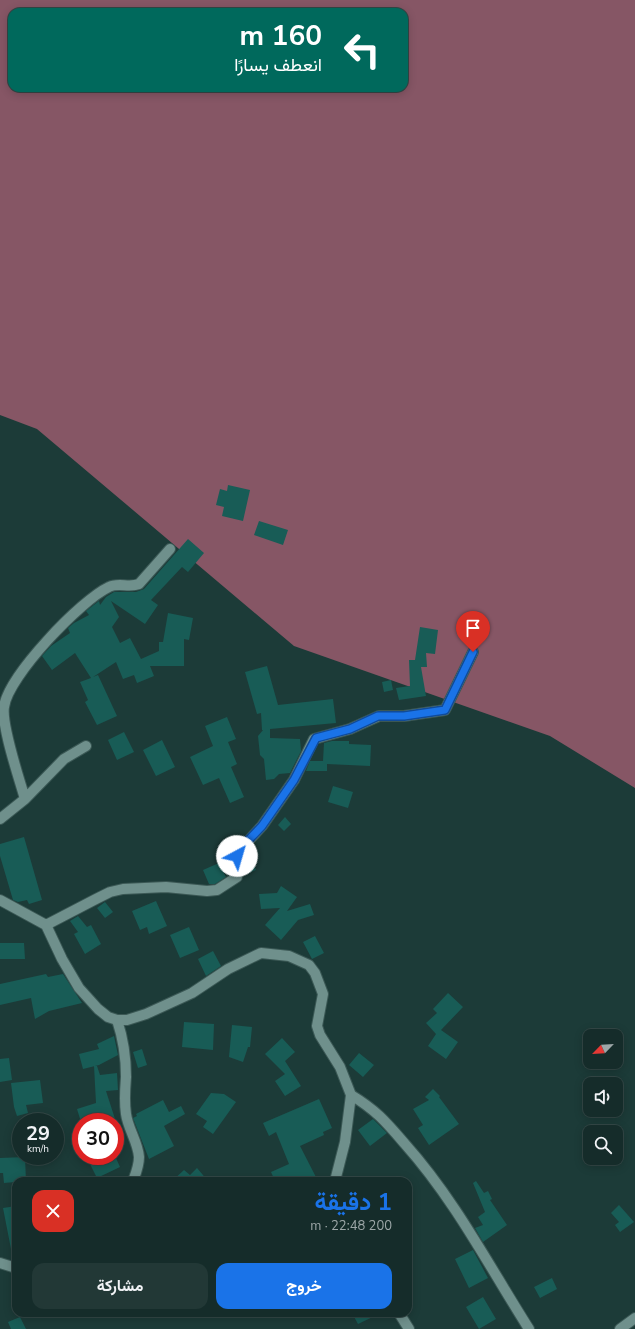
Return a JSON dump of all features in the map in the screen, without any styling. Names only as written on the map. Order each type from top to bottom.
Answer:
[{"type":"street","points":[[24,799],[4,718],[4,706],[9,694],[25,669],[52,635],[79,608],[94,596],[112,585],[134,586],[139,584],[170,549]]},
{"type":"street","points":[[46,925],[110,892],[142,888],[213,891],[235,879],[238,875],[237,856],[240,849],[262,826],[294,780],[314,740],[350,729],[378,716],[404,716],[445,710],[473,652]]},
{"type":"street","points":[[0,819],[24,799],[64,759],[86,746]]},
{"type":"street","points":[[0,900],[46,925],[62,959],[79,988],[108,1017],[117,1020],[127,1020],[146,1014],[192,993],[228,969],[261,953],[289,956],[308,965],[321,985],[323,994],[317,1026],[320,1035],[340,1067],[351,1095],[345,1142],[337,1177]]},
{"type":"street","points":[[117,1020],[124,1046],[126,1078],[124,1096],[127,1119],[137,1146],[139,1158],[138,1169],[135,1177]]},
{"type":"street","points":[[351,1095],[369,1105],[381,1116],[423,1164],[464,1222],[529,1329]]},
{"type":"street","points":[[0,1264],[12,1267]]},
{"type":"street","points":[[402,1317],[409,1329]]},
{"type":"street","points":[[620,1329],[635,1318]]},
{"type":"shaded area","points":[[0,0],[635,0],[635,788],[550,736],[294,646],[37,429],[0,415]]},
{"type":"building","points":[[228,485],[250,490],[243,521],[222,516],[224,507],[216,505],[220,489],[227,491]]},
{"type":"building","points":[[259,521],[288,530],[283,545],[254,535]]},
{"type":"building","points":[[188,539],[204,553],[188,572],[182,567],[151,600],[158,605],[145,624],[111,601],[119,617],[112,627],[120,643],[130,638],[141,659],[159,651],[159,642],[163,642],[168,613],[193,618],[189,640],[184,639],[184,666],[150,666],[154,676],[137,683],[134,675],[123,679],[116,662],[93,677],[98,675],[117,716],[97,725],[85,702],[88,700],[80,682],[91,678],[75,653],[52,670],[42,656],[51,646],[70,633],[68,628],[89,615],[86,611],[99,601],[100,605],[106,597],[114,592],[136,592],[144,589]]},
{"type":"building","points":[[420,627],[438,630],[435,654],[426,653],[427,667],[421,667],[426,696],[399,700],[396,688],[410,686],[409,660],[415,660]]},
{"type":"building","points":[[267,666],[278,705],[333,699],[336,723],[270,729],[270,738],[300,739],[301,751],[290,773],[279,774],[274,779],[266,780],[264,759],[260,755],[258,736],[263,730],[261,713],[257,714],[245,672]]},
{"type":"building","points":[[391,680],[393,690],[384,692],[382,682]]},
{"type":"building","points":[[227,717],[236,739],[228,742],[237,764],[231,767],[244,797],[230,803],[219,778],[203,785],[190,757],[213,746],[205,726]]},
{"type":"building","points":[[124,732],[134,752],[117,760],[108,740]]},
{"type":"building","points":[[162,740],[175,767],[156,776],[143,750]]},
{"type":"building","points":[[332,741],[349,741],[349,744],[371,745],[370,766],[327,764],[327,771],[306,771],[310,761],[323,761],[324,743]]},
{"type":"building","points":[[333,786],[353,792],[348,808],[328,802]]},
{"type":"building","points":[[285,817],[291,824],[284,831],[278,825]]},
{"type":"building","points":[[24,837],[42,900],[29,904],[27,900],[18,902],[13,900],[0,856],[0,844]]},
{"type":"building","points":[[248,851],[256,870],[246,874],[244,868],[244,855]]},
{"type":"building","points":[[219,863],[226,877],[215,884],[209,884],[203,870]]},
{"type":"building","points":[[281,886],[297,897],[287,911],[310,904],[314,915],[298,920],[281,940],[265,925],[280,908],[261,909],[259,894],[277,893]]},
{"type":"building","points":[[156,901],[167,926],[149,934],[147,927],[140,930],[132,911]]},
{"type":"building","points":[[105,902],[113,912],[105,918],[97,908]]},
{"type":"building","points":[[78,916],[87,927],[91,925],[101,944],[85,954],[74,934],[78,932],[70,921]]},
{"type":"building","points":[[189,927],[199,950],[180,958],[170,935]]},
{"type":"building","points":[[315,936],[324,953],[312,959],[303,942]]},
{"type":"building","points":[[0,943],[24,943],[25,959],[0,959]]},
{"type":"building","points":[[213,951],[221,966],[206,976],[198,959]]},
{"type":"building","points":[[46,974],[48,977],[63,974],[82,1003],[49,1011],[35,1019],[31,998],[0,1005],[0,984]]},
{"type":"building","points":[[448,993],[463,1007],[441,1030],[458,1042],[446,1059],[428,1046],[436,1034],[426,1023],[437,1013],[433,1009]]},
{"type":"building","points":[[184,1022],[214,1024],[213,1050],[182,1047]]},
{"type":"building","points":[[232,1025],[252,1027],[250,1047],[248,1047],[243,1062],[229,1057]]},
{"type":"building","points":[[114,1036],[118,1055],[99,1065],[83,1069],[79,1054],[99,1049],[97,1044]]},
{"type":"building","points":[[282,1038],[295,1052],[285,1061],[301,1086],[285,1096],[275,1081],[285,1074],[265,1054]]},
{"type":"building","points":[[142,1049],[147,1065],[138,1068],[133,1052]]},
{"type":"building","points":[[359,1053],[374,1065],[363,1077],[349,1065]]},
{"type":"building","points":[[9,1058],[12,1080],[0,1082],[0,1059]]},
{"type":"building","points":[[94,1066],[97,1066],[100,1075],[117,1073],[118,1090],[106,1091],[113,1113],[78,1113],[77,1109],[96,1103]]},
{"type":"building","points":[[40,1080],[43,1103],[26,1105],[28,1113],[16,1113],[11,1083]]},
{"type":"building","points":[[433,1089],[440,1096],[439,1097],[459,1124],[429,1145],[418,1128],[423,1125],[413,1109],[429,1100],[425,1097]]},
{"type":"building","points":[[211,1093],[224,1094],[236,1102],[213,1134],[203,1127],[207,1121],[196,1114]]},
{"type":"building","points":[[319,1099],[332,1128],[323,1132],[324,1135],[300,1146],[316,1177],[273,1177],[271,1172],[289,1164],[276,1132],[269,1136],[263,1123]]},
{"type":"building","points":[[163,1100],[169,1112],[181,1106],[185,1114],[164,1126],[174,1146],[149,1159],[133,1118],[137,1116],[136,1114]]},
{"type":"building","points":[[373,1119],[387,1133],[370,1146],[358,1130]]},
{"type":"building","points":[[0,1158],[12,1158],[12,1165],[25,1165],[26,1177],[12,1177],[12,1182],[4,1183],[3,1173],[0,1173]]},
{"type":"building","points":[[90,1165],[119,1165],[120,1167],[96,1177]]},
{"type":"building","points":[[197,1168],[205,1177],[176,1177],[184,1170],[190,1175]]},
{"type":"building","points":[[476,1181],[484,1193],[488,1191],[492,1199],[490,1200],[507,1225],[483,1242],[475,1228],[483,1225],[478,1217],[485,1212],[473,1183]]},
{"type":"building","points":[[619,1205],[634,1222],[620,1232],[615,1225],[619,1222],[611,1213]]},
{"type":"building","points":[[12,1207],[12,1249],[11,1249],[3,1208]]},
{"type":"building","points":[[473,1250],[488,1278],[469,1288],[455,1259]]},
{"type":"building","points":[[552,1278],[557,1289],[540,1298],[534,1287]]},
{"type":"building","points":[[483,1297],[496,1319],[479,1329],[466,1307]]},
{"type":"building","points":[[20,1317],[26,1329],[11,1329],[8,1322]]},
{"type":"building","points":[[354,1317],[373,1317],[358,1324]]},
{"type":"route","points":[[237,856],[240,849],[262,826],[294,780],[316,738],[350,729],[378,716],[404,716],[445,710],[473,652]]}]
